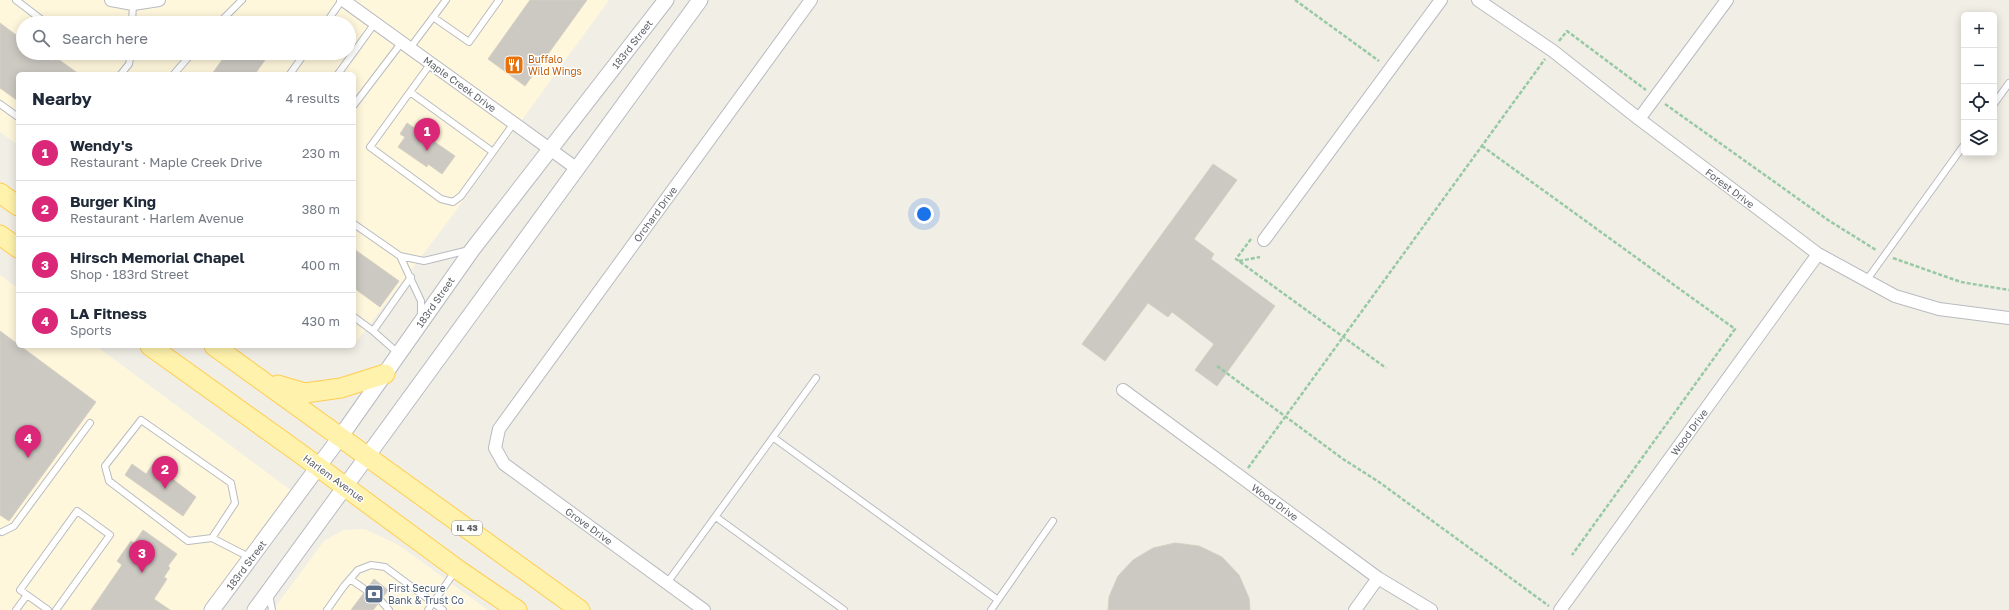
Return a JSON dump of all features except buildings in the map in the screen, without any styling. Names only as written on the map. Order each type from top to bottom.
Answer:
[{"type":"main road","points":[[0,193],[16,205]]},
{"type":"main road","points":[[0,235],[16,247]]},
{"type":"main road","name":"Harlem Avenue","points":[[153,348],[346,486],[456,569],[517,610]]},
{"type":"main road","name":"IL 43","points":[[217,348],[369,456],[580,610]]},
{"type":"main road","points":[[261,380],[305,393],[341,388],[385,374]]},
{"type":"street","points":[[111,0],[133,4],[159,0]]},
{"type":"street","name":"Maple Creek Drive","points":[[343,0],[576,168]]},
{"type":"street","name":"183rd Street","points":[[212,610],[319,467],[472,250],[666,0]]},
{"type":"street","points":[[255,610],[369,456],[576,168],[700,0]]},
{"type":"street","name":"Orchard Drive","points":[[499,429],[811,0]]},
{"type":"street","points":[[1258,238],[1441,0]]},
{"type":"street","name":"Forest Drive","points":[[1478,0],[1553,51],[1639,119],[1818,254],[1896,296],[1940,309],[2009,318]]},
{"type":"street","points":[[1639,119],[1727,0]]},
{"type":"street","name":"Wood Drive","points":[[1560,610],[1818,254]]},
{"type":"street","name":"Wood Drive","points":[[1123,390],[1378,578],[1431,610]]},
{"type":"street","name":"Grove Drive","points":[[499,429],[495,448],[504,464],[704,610]]},
{"type":"street","points":[[1356,610],[1378,578]]},
{"type":"lane","points":[[16,0],[37,16]]},
{"type":"lane","points":[[225,16],[242,0]]},
{"type":"lane","points":[[331,16],[343,0]]},
{"type":"lane","points":[[356,103],[406,45],[434,17],[446,0]]},
{"type":"lane","points":[[434,17],[469,42],[499,0]]},
{"type":"lane","points":[[132,16],[133,4]]},
{"type":"lane","points":[[356,49],[375,23]]},
{"type":"lane","points":[[123,72],[129,64],[130,60]]},
{"type":"lane","points":[[176,72],[186,60]]},
{"type":"lane","points":[[291,72],[300,60]]},
{"type":"lane","points":[[339,72],[348,60]]},
{"type":"lane","points":[[431,63],[370,147],[441,199],[453,202],[461,196],[514,123]]},
{"type":"lane","points":[[1997,100],[2009,83]]},
{"type":"lane","points":[[410,92],[492,152]]},
{"type":"lane","points":[[0,104],[16,116]]},
{"type":"lane","points":[[1866,281],[1961,149]]},
{"type":"lane","points":[[356,225],[400,256],[424,261],[472,250]]},
{"type":"lane","points":[[400,256],[421,301],[421,323]]},
{"type":"lane","points":[[373,330],[411,277]]},
{"type":"lane","points":[[356,318],[373,330],[399,354]]},
{"type":"lane","points":[[668,583],[816,378]]},
{"type":"lane","points":[[212,538],[235,503],[231,483],[141,420],[105,466],[109,481],[188,541],[212,538],[251,558]]},
{"type":"lane","points":[[1,533],[14,526],[90,423]]},
{"type":"lane","points":[[774,438],[998,600]]},
{"type":"lane","points":[[48,610],[20,590],[77,511],[110,535],[56,610]]},
{"type":"lane","points":[[716,517],[844,610]]},
{"type":"lane","points":[[991,610],[1053,521]]},
{"type":"lane","points":[[327,610],[358,570],[371,565],[385,567],[443,610]]},
{"type":"lane","points":[[428,610],[456,569]]},
{"type":"lane","points":[[350,579],[366,590]]},
{"type":"lane","points":[[268,591],[272,610]]},
{"type":"lane","points":[[16,610],[27,595]]},
{"type":"lane","points":[[381,601],[389,610]]},
{"type":"path","points":[[1295,0],[1379,61]]},
{"type":"path","points":[[1555,46],[1566,32],[1828,220],[1885,254],[1961,282],[2009,290]]},
{"type":"path","points":[[1375,68],[1384,55]]},
{"type":"path","points":[[1247,470],[1545,59]]},
{"type":"path","points":[[1482,146],[1735,329],[1572,555]]},
{"type":"path","points":[[1258,238],[1236,259],[1386,368]]},
{"type":"path","points":[[1239,261],[1260,257]]},
{"type":"path","points":[[1217,366],[1343,459],[1379,482],[1555,610]]},
{"type":"shaded area","points":[[0,0],[609,0],[449,220],[357,341],[356,72],[16,72],[16,144],[0,132]]},
{"type":"shaded area","points":[[0,275],[16,287],[16,348],[99,348],[292,491],[202,610],[0,610]]},
{"type":"shaded area","points":[[364,529],[397,544],[488,610],[273,610],[324,541],[343,530]]},
{"type":"place","name":"Buffalo Wild Wings","points":[[514,65]]},
{"type":"place","name":"Wendy's","points":[[427,151]]},
{"type":"place","name":"LA Fitness","points":[[28,458]]},
{"type":"place","name":"Burger King","points":[[165,489]]},
{"type":"place","name":"Hirsch Memorial Chapel","points":[[142,573]]},
{"type":"place","name":"First Secure Bank & Trust Co","points":[[374,594]]}]
